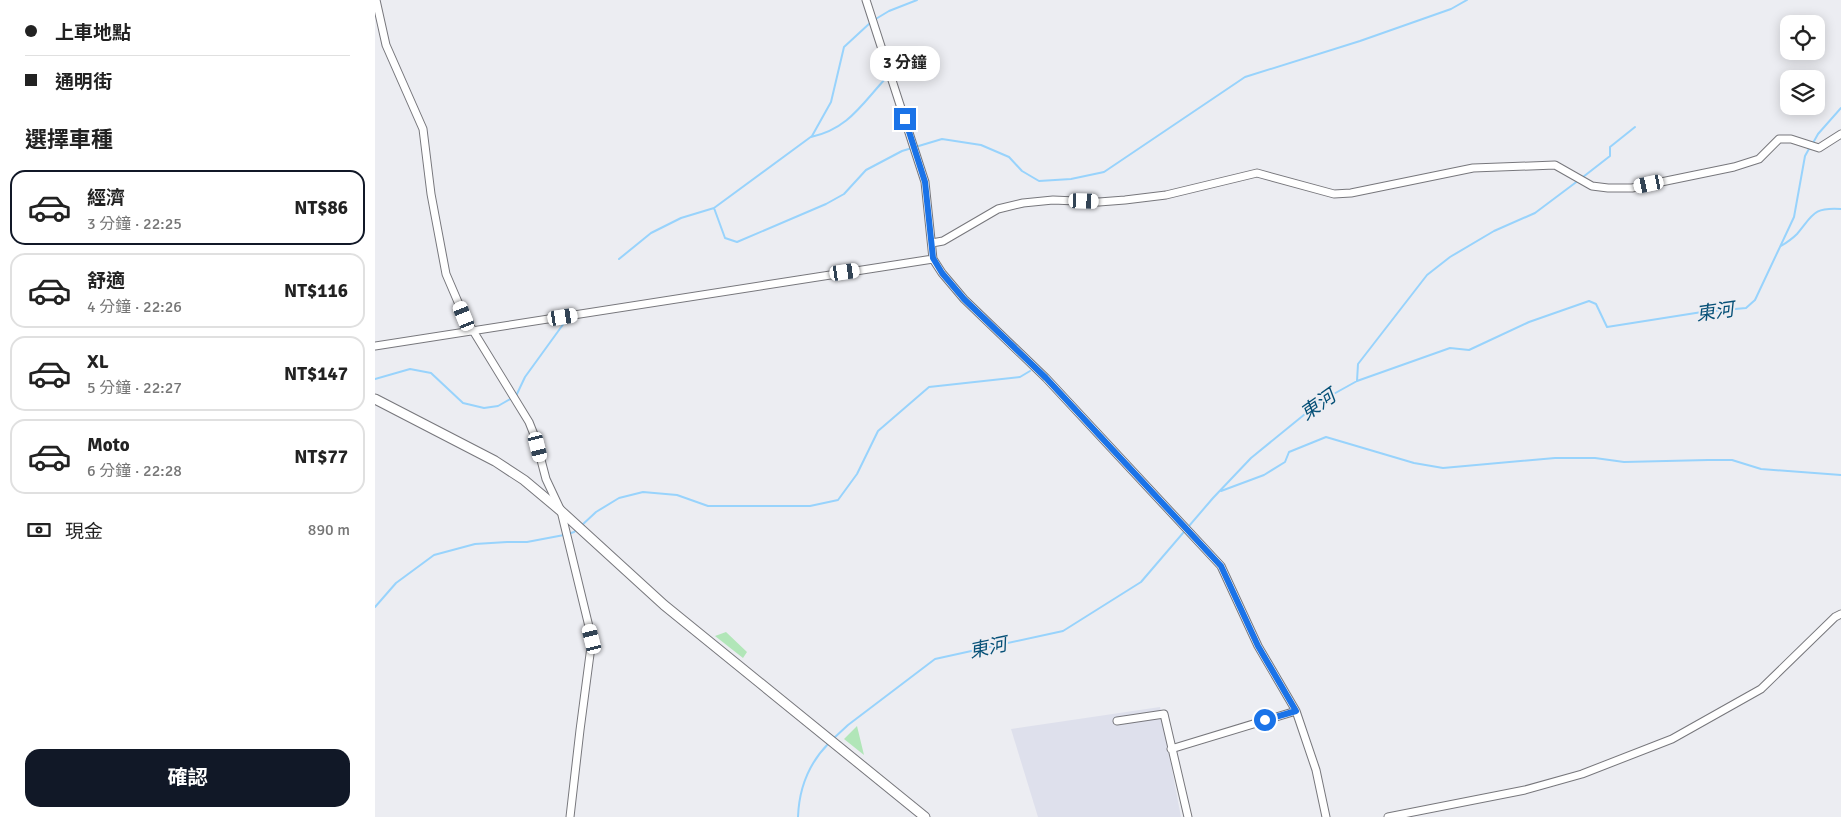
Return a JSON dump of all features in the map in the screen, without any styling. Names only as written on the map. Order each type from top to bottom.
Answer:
[{"type":"main road","points":[[375,399],[495,461],[524,480],[561,511],[664,605],[925,817]]},
{"type":"street","points":[[376,0],[386,45],[423,129],[431,194],[446,274],[464,316],[529,422],[535,436],[546,479],[561,511],[592,639],[579,730],[570,817]]},
{"type":"street","points":[[866,0],[925,182],[933,258],[942,273],[964,299],[1046,378],[1221,566],[1258,646],[1296,711],[1316,770],[1326,817]]},
{"type":"street","points":[[932,243],[943,241],[998,209],[1023,203],[1053,200],[1099,202],[1166,195],[1257,173],[1334,194],[1351,193],[1473,168],[1555,165],[1593,186],[1632,188],[1733,167],[1759,159],[1779,139],[1791,139],[1819,148],[1841,134]]},
{"type":"street","points":[[375,346],[575,316],[933,258]]},
{"type":"street","points":[[1387,817],[1525,790],[1582,774],[1672,739],[1761,688],[1835,617],[1841,614]]},
{"type":"street","points":[[1171,749],[1296,711]]},
{"type":"street","points":[[1117,721],[1164,714],[1188,817]]},
{"type":"shaded area","points":[[1160,707],[1181,817],[1038,817],[1011,729]]},
{"type":"green space","points":[[726,632],[747,652],[743,658],[715,636]]},
{"type":"green space","points":[[857,726],[864,755],[844,739]]},
{"type":"waterway","points":[[874,20],[889,11],[917,0]]},
{"type":"waterway","points":[[714,208],[725,238],[737,242],[826,204],[844,194],[866,170],[902,151],[942,139],[981,145],[1009,157],[1022,171],[1039,181],[1071,179],[1104,172],[1245,77],[1360,41],[1451,9],[1467,0]]},
{"type":"waterway","points":[[619,259],[651,233],[681,218],[714,208],[812,136],[831,102],[844,47],[870,23]]},
{"type":"waterway","points":[[811,137],[835,128],[853,115],[886,78]]},
{"type":"waterway","name":"東河","points":[[1813,143],[1818,134],[1841,108]]},
{"type":"waterway","points":[[1583,177],[1610,156],[1610,147],[1635,127]]},
{"type":"waterway","name":"東河","points":[[834,738],[848,725],[935,659],[1063,631],[1141,582],[1213,498],[1251,458],[1321,401],[1357,381],[1450,348],[1469,350],[1529,322],[1589,301],[1596,304],[1607,327],[1702,312],[1746,308],[1755,300],[1794,217],[1805,156],[1810,147]]},
{"type":"waterway","points":[[1357,381],[1358,364],[1427,275],[1450,257],[1494,231],[1535,213],[1579,180]]},
{"type":"waterway","points":[[1781,246],[1797,234],[1811,217],[1819,211],[1841,209]]},
{"type":"waterway","points":[[516,396],[525,377],[567,319]]},
{"type":"waterway","points":[[375,379],[410,369],[431,373],[463,403],[484,408],[498,406],[512,398]]},
{"type":"waterway","points":[[581,526],[596,512],[619,498],[643,492],[677,495],[708,506],[810,506],[838,500],[857,474],[878,431],[929,387],[1020,377],[1030,371]]},
{"type":"waterway","points":[[1221,491],[1264,475],[1285,462],[1289,452],[1326,437],[1414,463],[1443,468],[1555,458],[1595,458],[1624,462],[1732,460],[1761,469],[1841,475]]},
{"type":"waterway","points":[[568,534],[577,529]]},
{"type":"waterway","points":[[375,607],[396,583],[434,555],[475,544],[527,542],[564,535]]},
{"type":"waterway","name":"東河","points":[[798,817],[800,796],[806,777],[816,759],[829,743]]},
{"type":"route","points":[[905,119],[925,182],[933,258],[942,273],[964,299],[1046,378],[1221,566],[1258,646],[1296,711],[1265,720]]}]
